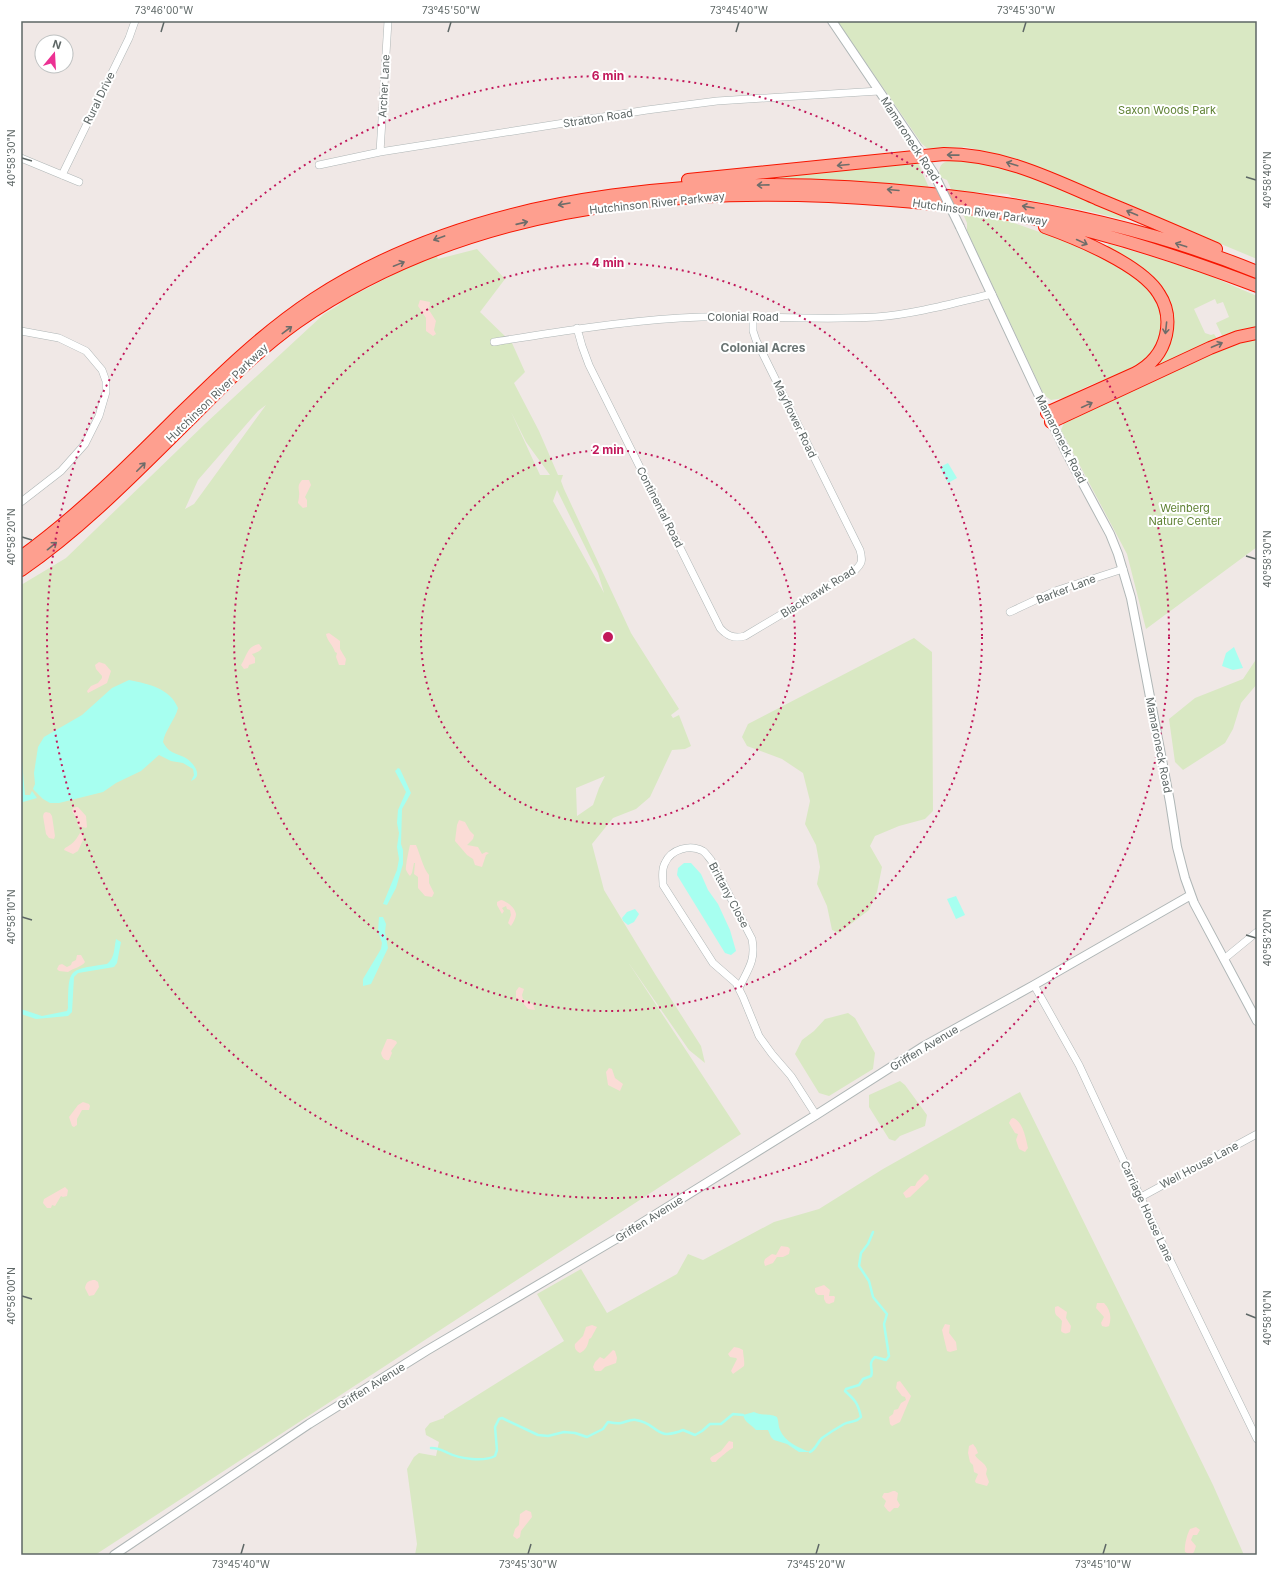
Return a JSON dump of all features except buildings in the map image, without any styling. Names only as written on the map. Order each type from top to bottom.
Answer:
[{"type":"highway","points":[[628,194],[679,181],[944,154],[963,155],[995,160],[1020,167],[1234,256],[1257,269]]},
{"type":"highway","name":"Hutchinson River Parkway","points":[[21,557],[90,501],[246,350],[290,315],[338,284],[391,257],[444,236],[529,211],[628,194],[684,188],[770,185],[857,188],[964,198],[1030,207],[1114,225],[1169,241],[1257,272]]},
{"type":"highway","name":"Hutchinson River Parkway","points":[[21,570],[50,548],[113,494],[228,380],[270,342],[294,324],[341,293],[393,267],[444,246],[500,229],[552,216],[639,202],[756,194],[834,196],[928,203],[1006,214],[1064,225],[1127,241],[1188,260],[1257,286]]},
{"type":"highway","points":[[1006,214],[1074,238],[1096,248],[1128,267],[1144,277],[1155,288],[1166,311],[1167,324],[1164,342],[1158,353],[1146,367],[1049,417]]},
{"type":"highway","points":[[1049,417],[1210,348],[1238,337],[1257,333]]},
{"type":"street","name":"Rural Drive","points":[[62,175],[129,38],[135,21]]},
{"type":"street","name":"Archer Lane","points":[[380,152],[388,21]]},
{"type":"street","name":"Mamaroneck Road","points":[[832,21],[934,174],[1049,417],[1110,534],[1123,569],[1139,640],[1170,802],[1177,847],[1191,895],[1194,904],[1257,1021]]},
{"type":"street","name":"Stratton Road","points":[[319,165],[380,152],[647,110],[716,101],[879,91]]},
{"type":"street","points":[[21,158],[79,182]]},
{"type":"street","name":"Colonial Road","points":[[494,342],[606,324],[680,318],[878,317],[920,311],[992,294]]},
{"type":"street","name":"Mayflower Road","points":[[753,317],[753,331],[756,340],[845,520]]},
{"type":"street","name":"Continental Road","points":[[578,328],[582,346],[589,365],[720,628],[724,633],[730,636]]},
{"type":"street","points":[[21,330],[58,338],[86,351],[102,370],[106,381],[106,392],[99,416],[85,444],[61,471],[21,502]]},
{"type":"street","name":"Blackhawk Road","points":[[730,636],[739,638],[745,636],[860,566],[862,559],[860,550],[845,520]]},
{"type":"street","name":"Barker Lane","points":[[1010,612],[1055,591],[1123,569]]},
{"type":"street","name":"Brittany Close","points":[[738,988],[753,959],[754,952],[752,940],[711,860],[703,851],[692,848],[680,849],[671,854],[664,863],[662,873],[663,885],[713,963],[736,984],[759,1036],[791,1076],[816,1116]]},
{"type":"street","name":"Griffen Avenue","points":[[114,1555],[322,1416],[426,1351],[622,1236],[816,1116],[924,1046],[1034,986],[1191,895]]},
{"type":"street","points":[[1224,959],[1257,932]]},
{"type":"street","name":"Carriage House Lane","points":[[1034,986],[1080,1065],[1168,1256],[1257,1438]]},
{"type":"street","name":"Well House Lane","points":[[1141,1196],[1257,1134]]},
{"type":"green space","name":"Saxon Woods Park","points":[[837,21],[1257,21],[1257,259],[1017,159],[966,147],[927,148],[922,144]]},
{"type":"green space","points":[[958,160],[994,164],[1040,177],[1126,217],[1126,219],[1012,197],[1008,194],[952,191],[947,180],[940,177],[939,172],[943,163]]},
{"type":"green space","points":[[918,163],[930,190],[839,180],[781,178],[780,174]]},
{"type":"green space","points":[[963,214],[1005,220],[1074,244],[1122,268],[1156,294],[1164,316],[1161,337],[1153,353],[1135,368],[1088,386],[1064,398],[1051,400],[1044,395],[967,231],[967,223]]},
{"type":"green space","points":[[1109,244],[1196,270],[1257,296],[1257,330],[1223,338],[1216,323],[1229,317],[1223,302],[1217,304],[1215,299],[1194,309],[1205,333],[1211,335],[1214,334],[1218,340],[1156,369],[1153,367],[1172,313],[1106,247]]},
{"type":"green space","points":[[477,249],[505,279],[480,312],[512,343],[525,372],[514,383],[539,431],[558,475],[563,475],[561,481],[564,489],[631,633],[679,709],[671,715],[673,718],[679,715],[691,746],[685,749],[672,750],[650,797],[636,809],[613,818],[592,844],[604,890],[701,1046],[705,1063],[689,1050],[628,962],[741,1134],[95,1555],[21,1555],[21,585],[66,558],[206,423],[324,314],[339,305],[341,302],[435,253],[438,259]],"holes":[[[266,405],[194,504],[185,509],[198,480],[258,411]],[[511,412],[526,442],[550,475],[540,475]],[[557,490],[598,573],[604,593],[553,501]],[[605,776],[593,805],[577,816],[576,788]]]},
{"type":"green space","name":"Weinberg Nature Center","points":[[1257,338],[1257,547],[1146,629],[1127,554],[1061,430],[1064,423],[1070,416],[1218,348]]},
{"type":"green space","points":[[914,638],[932,652],[933,811],[925,819],[899,826],[875,836],[870,846],[882,867],[877,892],[869,910],[839,933],[832,930],[827,906],[817,884],[820,867],[816,845],[805,824],[810,801],[803,773],[782,759],[747,746],[742,737],[748,724]]},
{"type":"green space","points":[[1257,658],[1257,684],[1241,703],[1233,729],[1225,743],[1183,770],[1175,762],[1169,719],[1195,698],[1243,679]]},
{"type":"green space","points":[[848,1013],[855,1018],[875,1053],[873,1069],[829,1096],[819,1093],[795,1054],[802,1040],[814,1031],[825,1019]]},
{"type":"green space","points":[[900,1081],[905,1085],[927,1115],[925,1126],[900,1136],[895,1141],[889,1139],[869,1107],[869,1095]]},
{"type":"green space","points":[[1020,1092],[1213,1485],[1244,1555],[415,1555],[417,1544],[407,1469],[414,1457],[419,1453],[436,1456],[439,1442],[426,1435],[425,1429],[430,1423],[444,1418],[444,1416],[564,1341],[537,1294],[581,1269],[607,1313],[677,1274],[688,1254],[703,1260],[774,1222],[819,1209],[883,1169]]},
{"type":"sand","points":[[420,300],[430,302],[429,310],[436,321],[434,330],[436,334],[433,336],[426,331],[426,318],[418,306]]},
{"type":"sand","points":[[302,480],[309,480],[311,485],[305,497],[307,500],[307,507],[303,508],[298,503],[299,486]]},
{"type":"sand","points":[[329,633],[340,641],[340,649],[346,659],[345,665],[339,665],[336,657],[337,653],[335,652],[326,634]]},
{"type":"sand","points":[[259,644],[262,648],[252,654],[255,658],[255,663],[244,669],[241,665],[248,652],[252,647]]},
{"type":"sand","points":[[99,662],[105,664],[111,671],[107,683],[88,693],[87,691],[91,686],[98,683],[102,678],[95,665]]},
{"type":"sand","points":[[78,807],[86,816],[86,828],[78,826],[77,819],[72,811],[73,808]]},
{"type":"sand","points":[[46,812],[50,813],[52,816],[55,836],[54,839],[49,838],[46,834],[43,816]]},
{"type":"sand","points":[[459,820],[465,822],[474,835],[473,839],[467,845],[478,847],[482,854],[486,852],[489,853],[486,855],[482,867],[475,865],[473,859],[467,855],[455,841]]},
{"type":"sand","points":[[80,833],[83,834],[83,840],[78,851],[73,854],[64,850],[74,842]]},
{"type":"sand","points":[[410,845],[416,845],[423,865],[429,875],[429,883],[434,893],[432,897],[425,896],[418,888],[418,877],[414,874],[415,863],[410,876],[406,870]]},
{"type":"sand","points":[[501,900],[510,905],[515,911],[516,917],[511,926],[508,923],[511,915],[510,910],[507,909],[506,906],[502,908],[504,911],[502,914],[497,905],[497,902]]},
{"type":"sand","points":[[77,955],[81,955],[85,962],[82,965],[68,972],[59,971],[57,969],[59,965],[62,964],[67,967],[71,965],[72,962],[76,960]]},
{"type":"sand","points":[[519,987],[524,989],[522,995],[523,999],[533,1004],[535,1010],[528,1009],[516,998],[516,991]]},
{"type":"sand","points":[[387,1039],[396,1041],[397,1043],[391,1051],[392,1053],[389,1060],[386,1060],[381,1053]]},
{"type":"sand","points":[[609,1068],[612,1069],[615,1078],[623,1084],[620,1091],[608,1085],[606,1072]]},
{"type":"sand","points":[[83,1102],[89,1104],[89,1110],[82,1110],[77,1119],[77,1125],[74,1127],[72,1126],[69,1117],[78,1105]]},
{"type":"sand","points":[[1013,1118],[1022,1126],[1024,1131],[1028,1148],[1025,1152],[1019,1149],[1016,1140],[1018,1134],[1015,1133],[1009,1123]]},
{"type":"sand","points":[[925,1174],[929,1179],[910,1197],[906,1198],[903,1193],[911,1186],[915,1186]]},
{"type":"sand","points":[[65,1187],[68,1190],[67,1196],[61,1196],[55,1206],[52,1205],[51,1208],[47,1208],[43,1203],[44,1199]]},
{"type":"sand","points":[[781,1246],[788,1247],[790,1249],[789,1254],[783,1257],[777,1257],[773,1263],[765,1266],[765,1259],[772,1254],[776,1255]]},
{"type":"sand","points":[[91,1280],[98,1282],[99,1287],[94,1295],[89,1296],[85,1286]]},
{"type":"sand","points":[[824,1285],[830,1290],[829,1296],[835,1297],[834,1302],[829,1304],[826,1303],[824,1295],[818,1295],[815,1292],[815,1288]]},
{"type":"sand","points":[[1097,1303],[1104,1303],[1108,1308],[1110,1313],[1109,1326],[1102,1326],[1101,1323],[1104,1317],[1096,1308]]},
{"type":"sand","points":[[1058,1306],[1067,1312],[1066,1318],[1071,1326],[1069,1333],[1064,1333],[1061,1331],[1062,1321],[1055,1313],[1055,1307]]},
{"type":"sand","points":[[945,1324],[950,1325],[949,1333],[956,1342],[957,1350],[950,1352],[947,1351],[942,1330]]},
{"type":"sand","points":[[592,1325],[597,1327],[589,1339],[586,1347],[580,1353],[577,1351],[575,1344],[583,1336],[586,1327]]},
{"type":"sand","points":[[734,1347],[743,1350],[744,1366],[733,1374],[731,1371],[737,1359],[730,1357],[728,1354]]},
{"type":"sand","points":[[613,1350],[615,1351],[617,1358],[616,1363],[605,1367],[601,1371],[595,1371],[593,1367],[595,1362],[600,1357],[604,1359]]},
{"type":"sand","points":[[900,1381],[911,1396],[900,1422],[892,1426],[890,1424],[889,1417],[893,1414],[894,1410],[898,1409],[901,1403],[906,1400],[896,1388],[897,1382]]},
{"type":"sand","points":[[729,1441],[733,1442],[733,1448],[716,1462],[712,1462],[710,1459],[711,1457],[721,1451]]},
{"type":"sand","points":[[973,1444],[978,1453],[975,1455],[987,1469],[986,1474],[989,1482],[987,1486],[976,1483],[975,1481],[978,1474],[974,1472],[968,1453],[969,1446]]},
{"type":"sand","points":[[893,1491],[898,1493],[897,1500],[900,1505],[898,1508],[894,1508],[890,1512],[884,1506],[886,1501],[882,1497],[884,1493]]},
{"type":"sand","points":[[526,1510],[531,1512],[532,1517],[521,1531],[520,1537],[517,1539],[513,1536],[515,1529],[519,1525],[520,1514]]},
{"type":"sand","points":[[1196,1527],[1200,1530],[1197,1535],[1193,1535],[1191,1540],[1196,1546],[1191,1555],[1185,1552],[1185,1544],[1190,1529]]},
{"type":"water","points":[[948,463],[957,478],[948,483],[940,467]]},
{"type":"water","points":[[1234,647],[1243,668],[1233,670],[1222,666],[1226,653]]},
{"type":"water","points":[[129,680],[158,688],[164,691],[174,701],[178,708],[163,742],[169,750],[184,757],[193,765],[197,772],[195,779],[191,781],[194,775],[193,769],[183,763],[171,761],[159,755],[141,771],[116,783],[103,792],[59,803],[50,803],[43,799],[33,789],[35,784],[34,773],[38,747],[44,737],[82,715],[112,688]]},
{"type":"water","points":[[21,750],[25,795],[30,795],[32,791],[37,798],[23,802],[21,800]]},
{"type":"water","points":[[398,768],[400,769],[411,793],[402,809],[401,844],[403,850],[403,864],[396,888],[387,905],[383,904],[397,870],[399,859],[397,847],[399,833],[397,823],[398,810],[406,792],[395,771]]},
{"type":"water","points":[[684,863],[691,863],[701,874],[708,890],[718,904],[730,930],[736,951],[731,955],[725,953],[677,875],[678,868]]},
{"type":"water","points":[[956,896],[965,915],[956,919],[947,899]]},
{"type":"water","points":[[635,909],[639,914],[634,922],[628,925],[622,918],[627,912]]},
{"type":"water","points":[[379,917],[383,917],[386,924],[385,932],[388,948],[371,984],[363,986],[363,979],[381,949],[382,943],[378,931]]},
{"type":"water","points":[[116,939],[121,942],[117,963],[114,967],[78,973],[74,977],[72,1012],[68,1016],[36,1019],[21,1014],[21,1009],[42,1016],[67,1011],[70,978],[73,973],[77,970],[107,964],[110,962],[113,956]]},
{"type":"water","points":[[754,1412],[777,1417],[779,1428],[785,1438],[810,1452],[799,1452],[787,1444],[774,1440],[768,1430],[756,1430],[747,1422],[743,1415]]},
{"type":"waterway","points":[[810,1452],[822,1438],[844,1424],[855,1421],[861,1417],[856,1402],[845,1391],[846,1389],[859,1385],[863,1379],[871,1376],[871,1362],[875,1357],[886,1360],[889,1356],[884,1324],[887,1314],[873,1297],[869,1281],[859,1266],[861,1253],[868,1244],[873,1232]]},
{"type":"waterway","points":[[431,1448],[440,1449],[459,1457],[472,1459],[485,1459],[495,1456],[497,1450],[495,1427],[499,1419],[502,1418],[538,1435],[548,1436],[564,1432],[575,1433],[587,1437],[603,1429],[608,1422],[619,1423],[630,1420],[643,1422],[662,1433],[667,1434],[683,1430],[695,1435],[710,1424],[721,1424],[733,1414],[743,1415]]},
{"type":"district","name":"Colonial Acres","points":[[763,348]]}]
